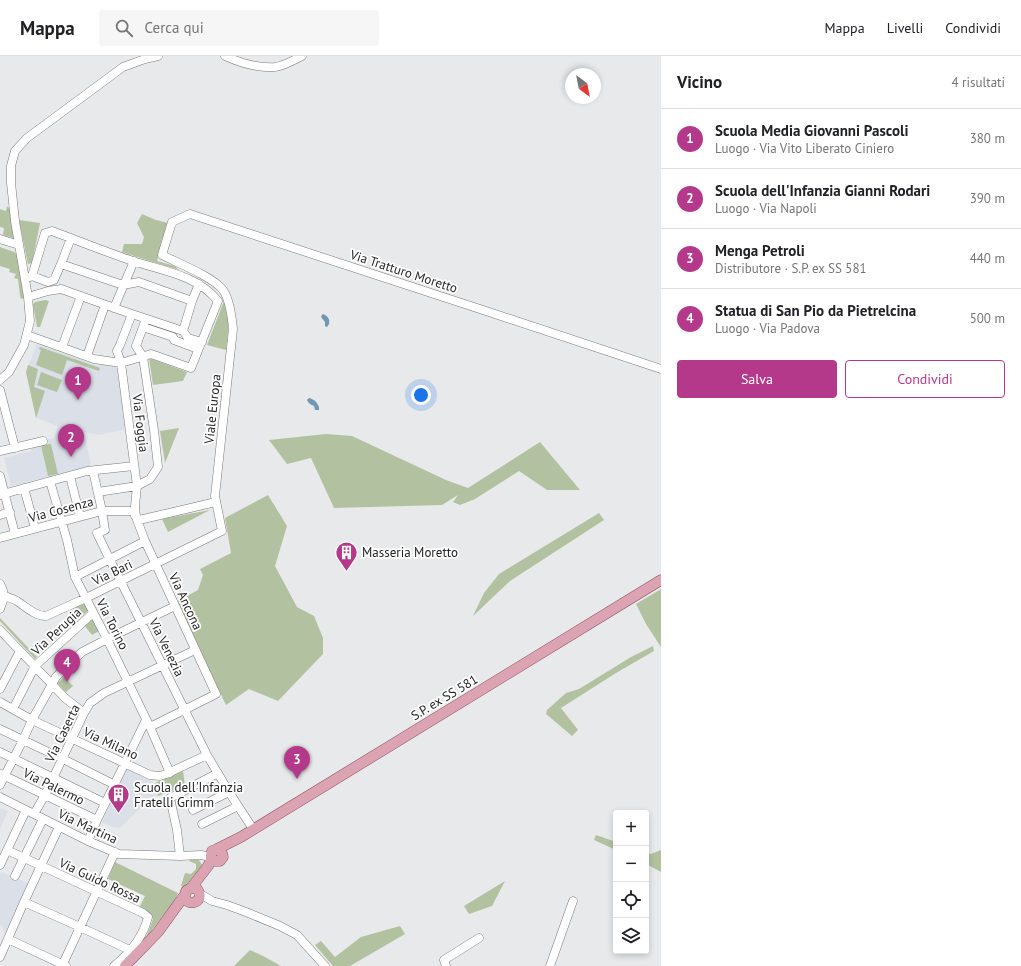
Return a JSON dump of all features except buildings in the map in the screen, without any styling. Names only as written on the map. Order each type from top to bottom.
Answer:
[{"type":"main road","name":"S.P. ex SS 581","points":[[215,856],[241,837],[661,580]]},
{"type":"main road","points":[[125,966],[134,952],[158,932],[172,912],[193,896],[208,866],[215,856]]},
{"type":"street","points":[[0,380],[9,372],[24,345],[30,321],[28,278],[19,245],[11,183],[11,166],[15,151],[27,138],[123,68],[145,58],[158,56]]},
{"type":"street","points":[[225,56],[233,60],[258,66],[276,67],[302,56]]},
{"type":"street","name":"Via Tratturo Moretto","points":[[184,266],[162,255],[172,222],[190,214],[661,369]]},
{"type":"street","points":[[26,335],[94,358],[121,363],[151,354],[191,368],[218,301],[199,284],[181,275],[134,261],[52,231],[45,233],[28,278]]},
{"type":"street","points":[[28,278],[48,282],[54,280],[70,238]]},
{"type":"street","points":[[0,239],[19,245]]},
{"type":"street","points":[[114,308],[134,261]]},
{"type":"street","points":[[61,264],[123,285],[139,282],[192,301]]},
{"type":"street","points":[[181,275],[184,266]]},
{"type":"street","name":"Viale Europa","points":[[184,266],[213,280],[224,291],[232,315],[233,329],[215,496],[222,531]]},
{"type":"street","points":[[183,331],[199,284]]},
{"type":"street","points":[[28,297],[61,289],[183,331],[188,338],[200,346]]},
{"type":"street","points":[[62,347],[81,296]]},
{"type":"street","points":[[87,356],[105,305]]},
{"type":"street","name":"Via Foggia","points":[[132,314],[117,351],[121,363],[137,486],[134,511]]},
{"type":"street","points":[[98,492],[137,486],[150,479],[158,468],[143,357],[136,346],[146,319]]},
{"type":"street","points":[[143,327],[173,337],[174,340],[200,346]]},
{"type":"street","points":[[0,370],[9,372]]},
{"type":"street","points":[[0,390],[15,448]]},
{"type":"street","points":[[0,451],[43,441]]},
{"type":"street","points":[[2,494],[93,471],[134,466]]},
{"type":"street","name":"Via Venezia","points":[[93,471],[105,530],[97,533],[207,755],[229,792],[254,829]]},
{"type":"street","points":[[0,476],[2,494],[10,512],[15,534]]},
{"type":"street","points":[[70,476],[80,516]]},
{"type":"street","name":"Via Torino","points":[[50,481],[67,540],[75,577],[148,723],[170,772]]},
{"type":"street","points":[[24,488],[35,528]]},
{"type":"street","name":"Via Cosenza","points":[[0,538],[102,510],[134,511],[139,520],[216,502]]},
{"type":"street","name":"Via Ancona","points":[[134,511],[155,564],[216,694],[184,710]]},
{"type":"street","points":[[0,515],[10,512]]},
{"type":"street","name":"Via Bari","points":[[8,597],[40,616],[46,616],[222,531]]},
{"type":"street","points":[[75,577],[145,541]]},
{"type":"street","points":[[0,584],[8,597],[7,606],[0,610]]},
{"type":"street","points":[[0,610],[8,597]]},
{"type":"street","points":[[0,785],[2,775],[14,758],[32,720],[56,677],[82,652],[175,606]]},
{"type":"street","name":"Via Perugia","points":[[13,709],[35,666],[93,613]]},
{"type":"street","points":[[0,630],[66,698],[84,713]]},
{"type":"street","name":"Via Caserta","points":[[34,814],[54,778],[90,703],[104,694],[195,650]]},
{"type":"street","points":[[0,689],[20,651]]},
{"type":"street","name":"Via Milano","points":[[0,702],[32,720],[150,775],[160,776],[207,755]]},
{"type":"street","points":[[88,841],[125,763],[148,723],[184,710]]},
{"type":"street","points":[[0,729],[63,758],[115,785]]},
{"type":"street","points":[[0,752],[105,803]]},
{"type":"street","points":[[180,856],[177,830],[170,798],[218,773]]},
{"type":"street","name":"Via Palermo","points":[[2,775],[97,820]]},
{"type":"street","points":[[193,810],[229,792]]},
{"type":"street","name":"Via Martina","points":[[0,797],[88,841],[119,854],[215,856]]},
{"type":"street","points":[[202,824],[238,806]]},
{"type":"street","points":[[0,865],[26,810]]},
{"type":"street","points":[[16,876],[43,819]]},
{"type":"street","points":[[0,957],[59,826]]},
{"type":"street","name":"Via Guido Rossa","points":[[7,850],[143,913],[148,917],[146,926],[136,944],[134,952]]},
{"type":"street","points":[[8,939],[64,965],[115,852]]},
{"type":"street","points":[[193,896],[246,912],[280,926],[297,935],[325,966]]},
{"type":"street","points":[[550,966],[573,901]]},
{"type":"street","points":[[24,902],[134,952]]},
{"type":"street","points":[[446,966],[444,960],[479,938]]},
{"type":"street","points":[[114,966],[134,952]]},
{"type":"shaded area","points":[[37,344],[99,366],[101,362],[118,368],[126,429],[99,435],[84,432],[91,466],[11,486],[4,458],[31,451],[32,447],[46,444],[45,440],[54,438],[58,426],[36,418],[26,372]]},
{"type":"shaded area","points":[[127,770],[130,770],[155,783],[158,796],[145,804],[120,828],[112,827],[102,822],[116,792],[118,793],[121,788],[121,780]]},
{"type":"shaded area","points":[[0,808],[8,811],[0,829]]},
{"type":"shaded area","points":[[1,872],[30,884],[6,934],[0,925]]},
{"type":"green space","points":[[7,206],[10,209],[15,237],[13,238],[3,235],[4,228],[0,227],[0,209],[6,211]]},
{"type":"green space","points":[[142,214],[168,223],[157,261],[175,266],[179,270],[122,252],[124,244],[142,244],[144,237],[137,223]]},
{"type":"green space","points":[[19,220],[40,223],[32,263],[28,264]]},
{"type":"green space","points":[[0,247],[17,254],[24,298],[21,299],[20,296],[18,279],[14,278],[16,274],[9,272],[10,269],[0,266]]},
{"type":"green space","points":[[45,300],[49,301],[40,327],[37,327],[33,304],[35,302]]},
{"type":"green space","points":[[224,301],[228,312],[226,350],[207,345]]},
{"type":"green space","points":[[40,347],[100,368],[99,371],[67,360],[62,375],[36,365],[41,350],[39,349]]},
{"type":"green space","points":[[149,358],[187,372],[183,381],[153,385]]},
{"type":"green space","points":[[28,365],[38,369],[34,387],[45,391],[36,418],[26,372]]},
{"type":"green space","points":[[41,372],[62,380],[57,392],[37,385]]},
{"type":"green space","points":[[179,428],[165,463],[160,431]]},
{"type":"green space","points":[[326,434],[352,436],[446,480],[468,488],[540,442],[580,490],[547,490],[519,471],[475,499],[460,505],[453,502],[458,495],[442,505],[334,508],[311,458],[287,464],[269,440]]},
{"type":"green space","points":[[51,444],[58,474],[48,476],[41,445]]},
{"type":"green space","points":[[268,495],[287,526],[275,566],[297,607],[314,616],[323,638],[323,654],[278,701],[249,689],[226,705],[176,602],[198,590],[203,575],[200,569],[231,553],[225,518]]},
{"type":"green space","points":[[210,510],[168,532],[162,519]]},
{"type":"green space","points":[[599,513],[604,520],[510,581],[473,616],[484,593],[499,574]]},
{"type":"green space","points":[[661,589],[661,647],[646,624],[636,604]]},
{"type":"green space","points":[[84,603],[89,610],[82,616],[74,608]]},
{"type":"green space","points":[[92,617],[99,631],[92,635],[83,624]]},
{"type":"green space","points":[[0,618],[37,657],[35,659],[0,621]]},
{"type":"green space","points":[[653,646],[654,651],[561,708],[578,730],[572,736],[546,714],[547,710],[566,693],[579,689],[631,657]]},
{"type":"green space","points":[[64,677],[73,686],[66,692],[57,683]]},
{"type":"green space","points":[[183,771],[185,786],[158,796],[155,783]]},
{"type":"green space","points":[[596,835],[613,841],[613,849],[594,840]]},
{"type":"green space","points":[[661,850],[661,872],[649,866],[649,853],[651,854]]},
{"type":"green space","points":[[190,859],[199,860],[202,865],[184,888],[181,886],[185,873],[191,874],[196,869],[196,864],[189,861]]},
{"type":"green space","points":[[115,862],[178,893],[175,900],[146,938],[153,919],[151,914],[139,908],[145,896],[108,879]]},
{"type":"green space","points":[[505,881],[492,906],[469,914],[464,906]]},
{"type":"green space","points":[[400,926],[405,934],[350,966],[333,966],[315,945],[321,941],[335,957],[361,937]]},
{"type":"green space","points":[[250,950],[265,957],[281,966],[234,966]]},
{"type":"water","points":[[323,314],[329,319],[329,324],[327,327],[325,326],[325,322],[321,317]]},
{"type":"water","points":[[309,398],[316,402],[319,410],[315,410],[314,406],[308,402],[307,400]]},
{"type":"place","name":"Scuola Media Giovanni Pascoli","points":[[78,400]]},
{"type":"place","name":"Scuola dell'Infanzia Gianni Rodari","points":[[71,457]]},
{"type":"place","name":"Masseria Moretto","points":[[347,572]]},
{"type":"place","name":"Statua di San Pio da Pietrelcina","points":[[67,682]]},
{"type":"place","name":"Menga Petroli","points":[[297,779]]},
{"type":"place","name":"Scuola dell'Infanzia Fratelli Grimm","points":[[118,814]]}]
